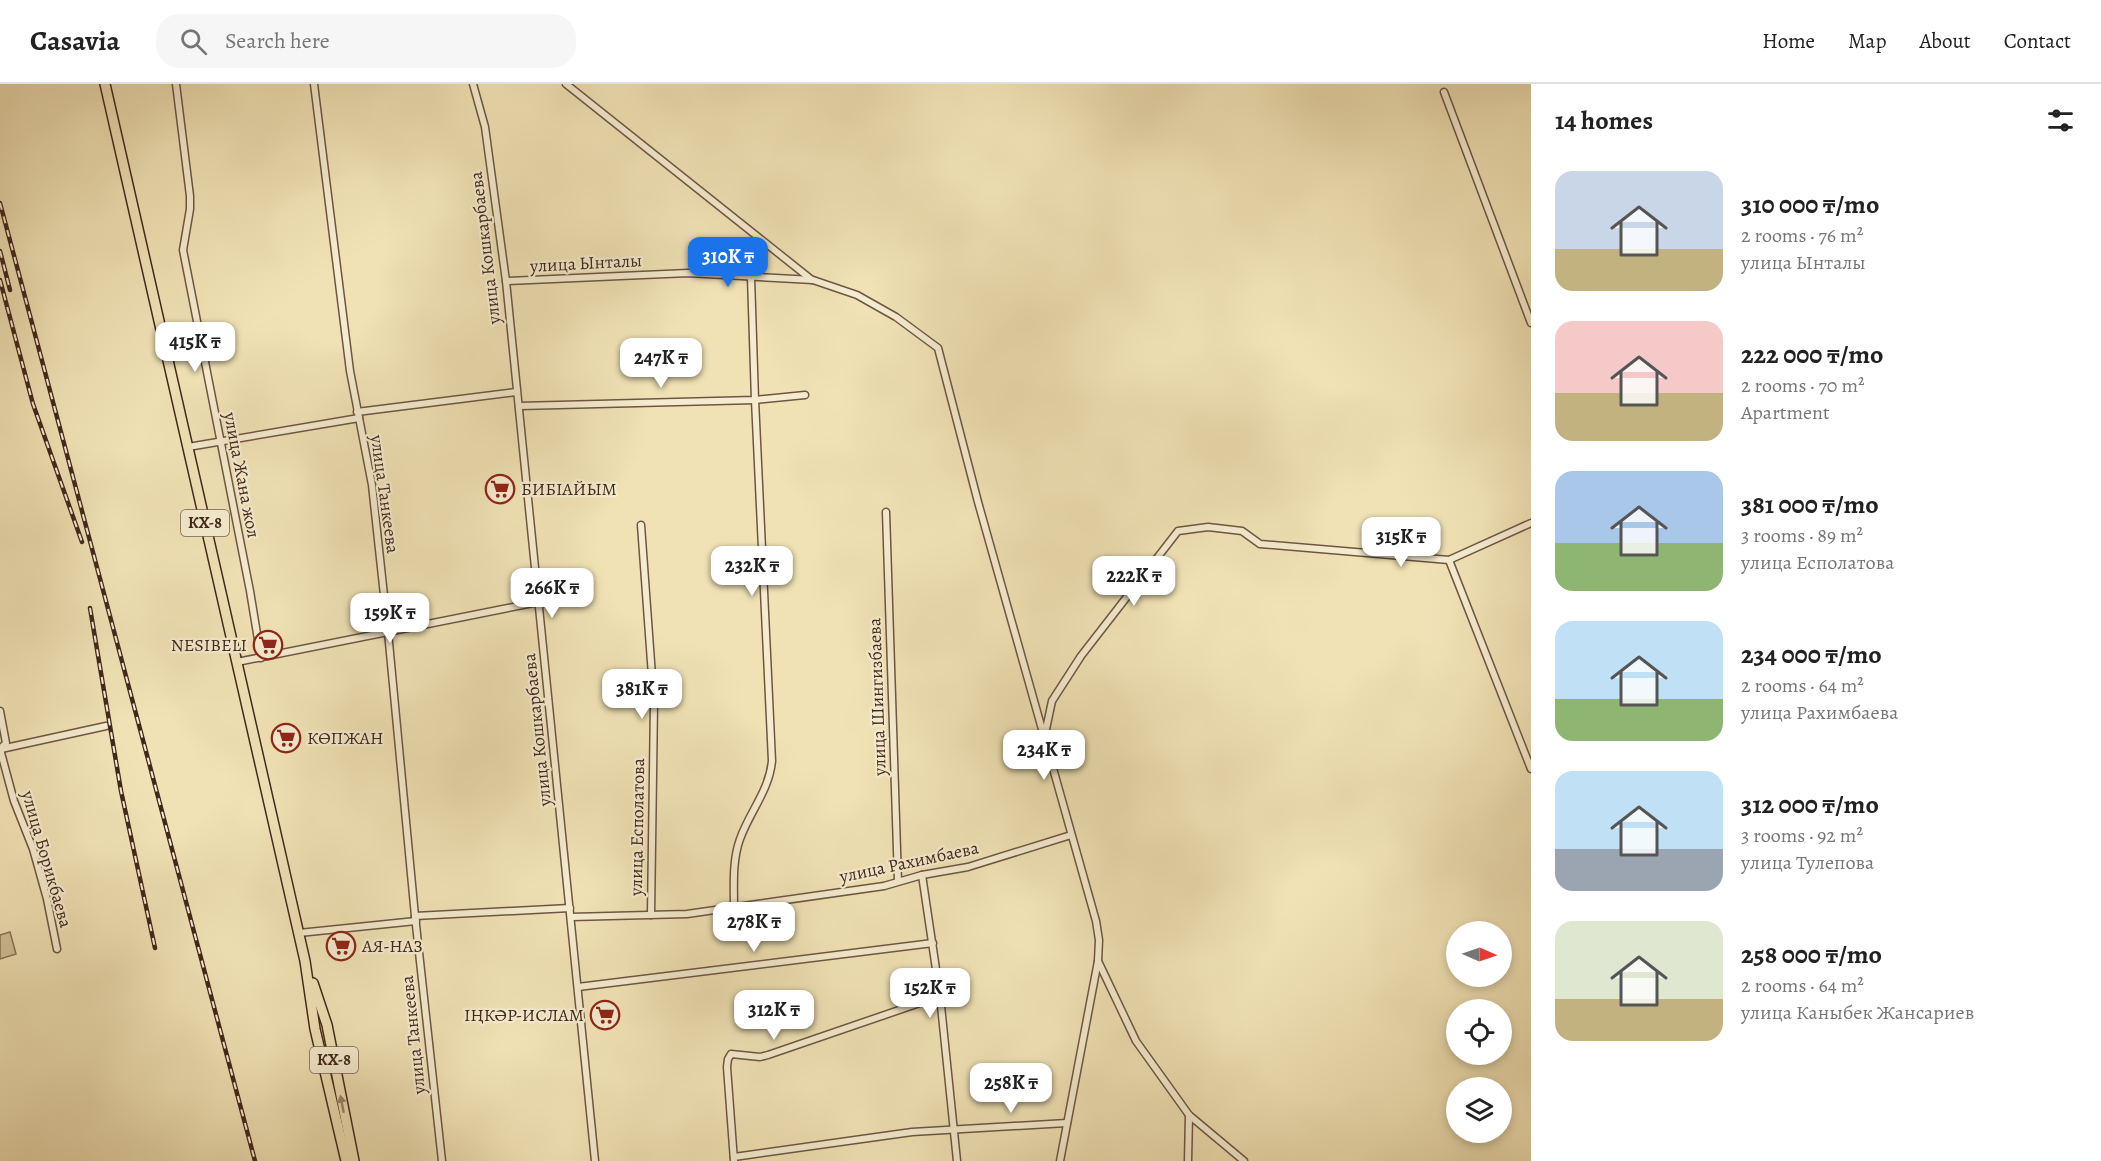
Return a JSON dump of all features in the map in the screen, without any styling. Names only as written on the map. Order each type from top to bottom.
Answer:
[{"type":"main road","name":"КХ-8","points":[[105,84],[299,933],[315,1029],[346,1161]]},
{"type":"main road","name":"КХ-8","points":[[305,961],[327,1025],[354,1161]]},
{"type":"main road","points":[[315,1029],[318,1024],[327,1025]]},
{"type":"street","name":"улица Жана жол","points":[[176,84],[190,196],[183,250],[261,658]]},
{"type":"street","name":"улица Танкеева","points":[[314,84],[350,371],[372,485],[415,919],[442,1161]]},
{"type":"street","name":"улица Кошкарбаева","points":[[473,84],[488,151],[506,281],[596,1161]]},
{"type":"street","points":[[566,84],[813,280]]},
{"type":"street","points":[[1444,92],[1531,323]]},
{"type":"street","name":"улица Ынталы","points":[[506,281],[688,273],[813,280],[857,296],[896,318],[938,348],[978,502],[1045,735]]},
{"type":"street","points":[[734,909],[734,875],[741,838],[771,777],[772,761],[751,277]]},
{"type":"street","points":[[188,447],[358,415],[516,392]]},
{"type":"street","points":[[519,406],[755,399],[805,395]]},
{"type":"street","name":"улица Шингизбаева","points":[[886,512],[898,881]]},
{"type":"street","points":[[1060,1161],[1098,961],[1099,940],[1096,921],[1045,735],[1052,700],[1082,656],[1178,531],[1208,527],[1242,531],[1260,544],[1449,560],[1531,523]]},
{"type":"street","name":"улица Есполатова","points":[[641,525],[654,703],[651,915]]},
{"type":"street","points":[[1449,560],[1531,769]]},
{"type":"street","points":[[237,662],[538,602]]},
{"type":"street","name":"улица Борикбаева","points":[[0,711],[6,743],[0,749],[14,801],[33,849],[47,899],[57,949]]},
{"type":"street","points":[[0,749],[106,726]]},
{"type":"street","name":"улица Рахимбаева","points":[[571,917],[687,914],[884,886],[922,875],[968,867],[1071,835]]},
{"type":"street","points":[[922,875],[940,996],[957,1161]]},
{"type":"street","points":[[299,933],[415,919],[570,908]]},
{"type":"street","points":[[578,987],[933,943]]},
{"type":"street","points":[[1098,961],[1136,1041],[1189,1115],[1244,1161]]},
{"type":"street","points":[[940,996],[768,1055],[760,1057],[731,1054],[727,1067],[734,1159],[912,1132],[1067,1123]]},
{"type":"street","points":[[1188,1161],[1189,1115]]},
{"type":"shaded area","points":[[10,932],[16,954],[0,959],[0,935]]},
{"type":"railway","points":[[0,203],[255,1161]]},
{"type":"railway","points":[[0,251],[10,290]]},
{"type":"railway","points":[[0,280],[33,404],[82,542]]},
{"type":"railway","points":[[90,608],[121,791],[155,948]]},
{"type":"place","name":"БИБІАЙЫМ","points":[[500,489]]},
{"type":"place","name":"NESIBELI","points":[[268,645]]},
{"type":"place","name":"КӨПЖАН","points":[[286,738]]},
{"type":"place","name":"АЯ-НАЗ","points":[[341,946]]},
{"type":"place","name":"ІҢКӘР-ИСЛАМ","points":[[605,1015]]}]
